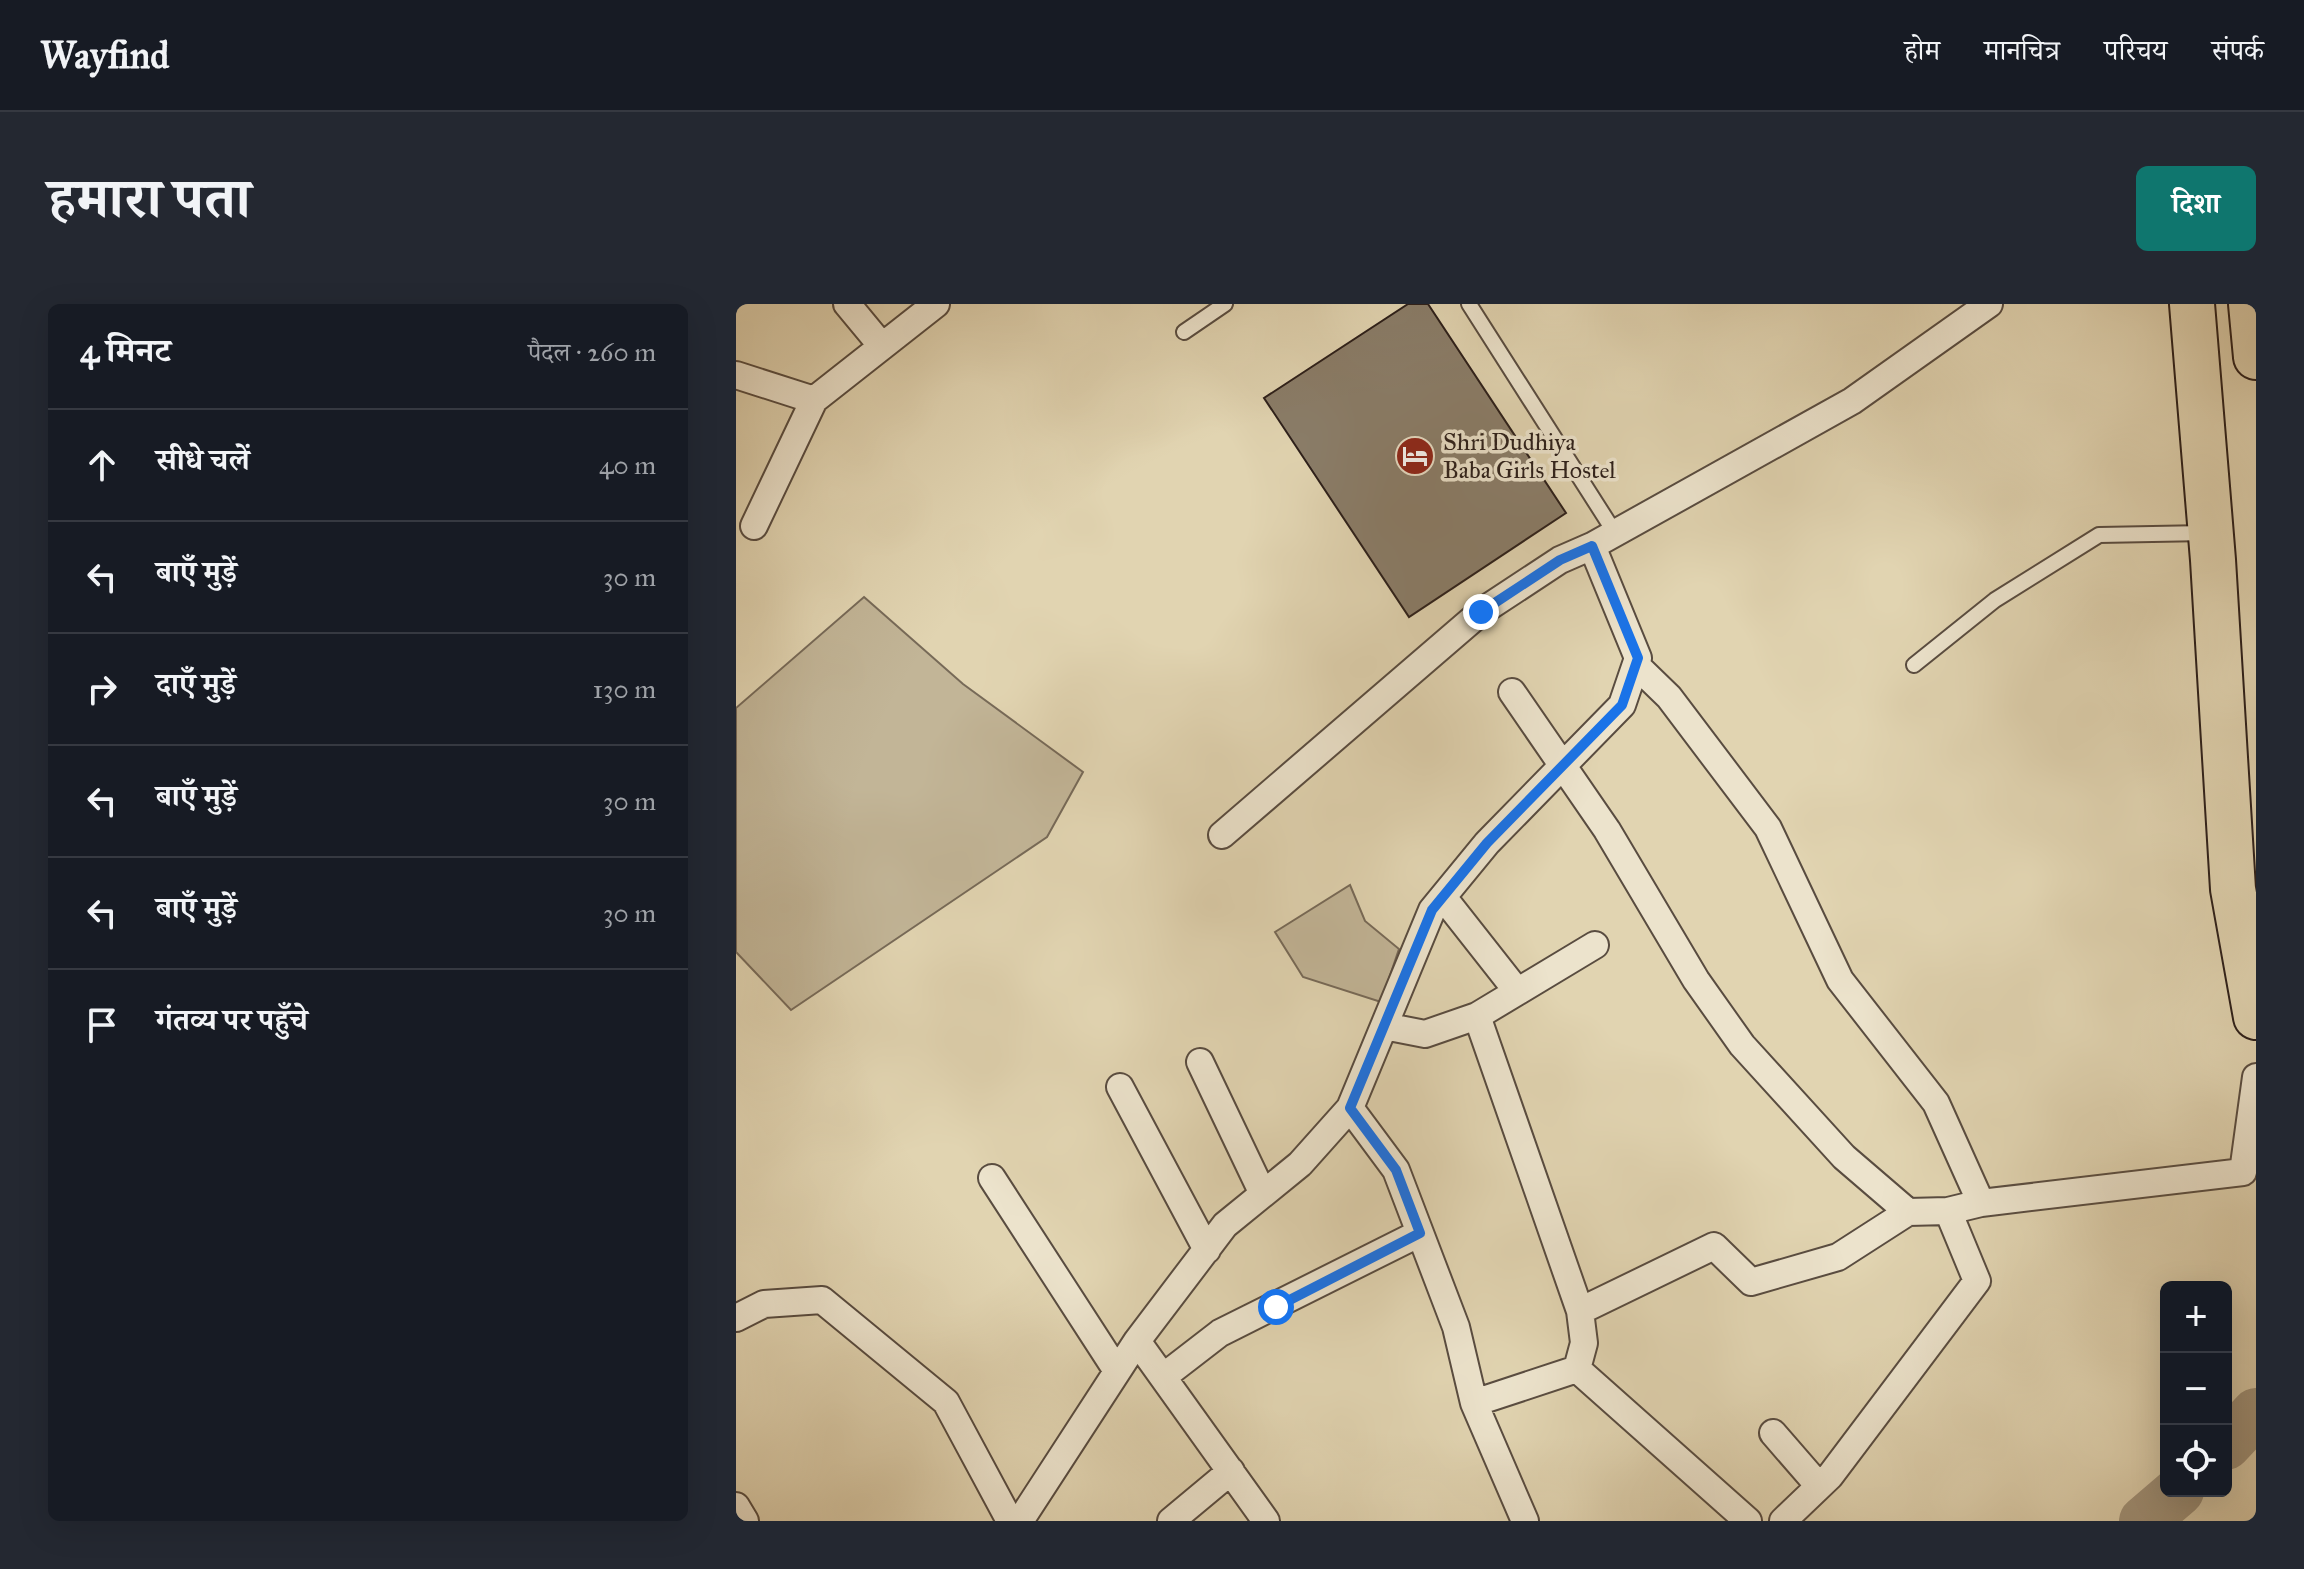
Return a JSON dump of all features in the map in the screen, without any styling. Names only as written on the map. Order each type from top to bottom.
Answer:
[{"type":"highway","points":[[2192,304],[2211,533],[2233,889],[2256,1017]]},
{"type":"highway","points":[[2251,304],[2256,357]]},
{"type":"street","points":[[847,304],[881,345]]},
{"type":"street","points":[[754,526],[814,400],[936,304]]},
{"type":"street","points":[[1222,835],[1481,612],[1560,560],[1592,546],[1852,401],[1989,304]]},
{"type":"street","points":[[736,375],[814,400]]},
{"type":"street","points":[[1020,1521],[1137,1341],[1225,1225],[1300,1164],[1350,1108],[1432,910],[1487,843],[1622,705],[1638,658],[1592,546]]},
{"type":"street","points":[[1636,665],[1669,697],[1768,828],[1840,980],[1936,1103],[1981,1203]]},
{"type":"street","points":[[1512,692],[1607,830],[1696,980],[1742,1045],[1844,1157],[1908,1212]]},
{"type":"street","points":[[1443,897],[1517,991]]},
{"type":"street","points":[[1384,1026],[1425,1034],[1477,1016],[1595,945]]},
{"type":"street","points":[[1477,1016],[1580,1311],[1584,1343],[1577,1369]]},
{"type":"street","points":[[1200,1062],[1263,1194]]},
{"type":"street","points":[[1580,1311],[1714,1246],[1751,1282],[1838,1257],[1908,1212],[1948,1211],[1981,1203],[2243,1172],[2256,1077]]},
{"type":"street","points":[[1120,1087],[1207,1250]]},
{"type":"street","points":[[1350,1108],[1396,1170],[1456,1327],[1474,1403],[1525,1521]]},
{"type":"street","points":[[992,1178],[1117,1371]]},
{"type":"street","points":[[1783,1521],[1819,1486],[1977,1281],[1948,1211]]},
{"type":"street","points":[[1163,1377],[1220,1333],[1420,1233]]},
{"type":"street","points":[[736,1318],[764,1304],[822,1300],[946,1402],[1010,1521]]},
{"type":"street","points":[[1137,1341],[1266,1521]]},
{"type":"street","points":[[1474,1403],[1577,1369]]},
{"type":"street","points":[[1577,1369],[1748,1521]]},
{"type":"street","points":[[1773,1433],[1819,1486]]},
{"type":"street","points":[[1171,1521],[1231,1471]]},
{"type":"street","points":[[736,1506],[745,1521]]},
{"type":"lane","points":[[1184,332],[1225,304]]},
{"type":"lane","points":[[1469,304],[1615,533]]},
{"type":"lane","points":[[1914,665],[1995,600],[2099,535],[2211,533]]},
{"type":"shaded area","points":[[864,597],[963,684],[1083,772],[1047,837],[791,1010],[736,952],[736,708]]},
{"type":"shaded area","points":[[1350,885],[1365,921],[1399,949],[1381,1002],[1303,977],[1275,932]]},
{"type":"building","name":"Shri Dudhiya Baba Girls Hostel","points":[[1408,304],[1428,304],[1566,513],[1409,617],[1264,398]]},
{"type":"waterway","points":[[2232,1439],[2256,1413]]},
{"type":"waterway","points":[[2144,1521],[2172,1497]]},
{"type":"place","name":"Shri Dudhiya Baba Girls Hostel","points":[[1415,456]]},
{"type":"route","points":[[1276,1307],[1420,1233],[1396,1170],[1350,1108],[1432,910],[1487,843],[1622,705],[1636,665],[1638,658],[1592,546],[1560,560],[1481,612]]}]
